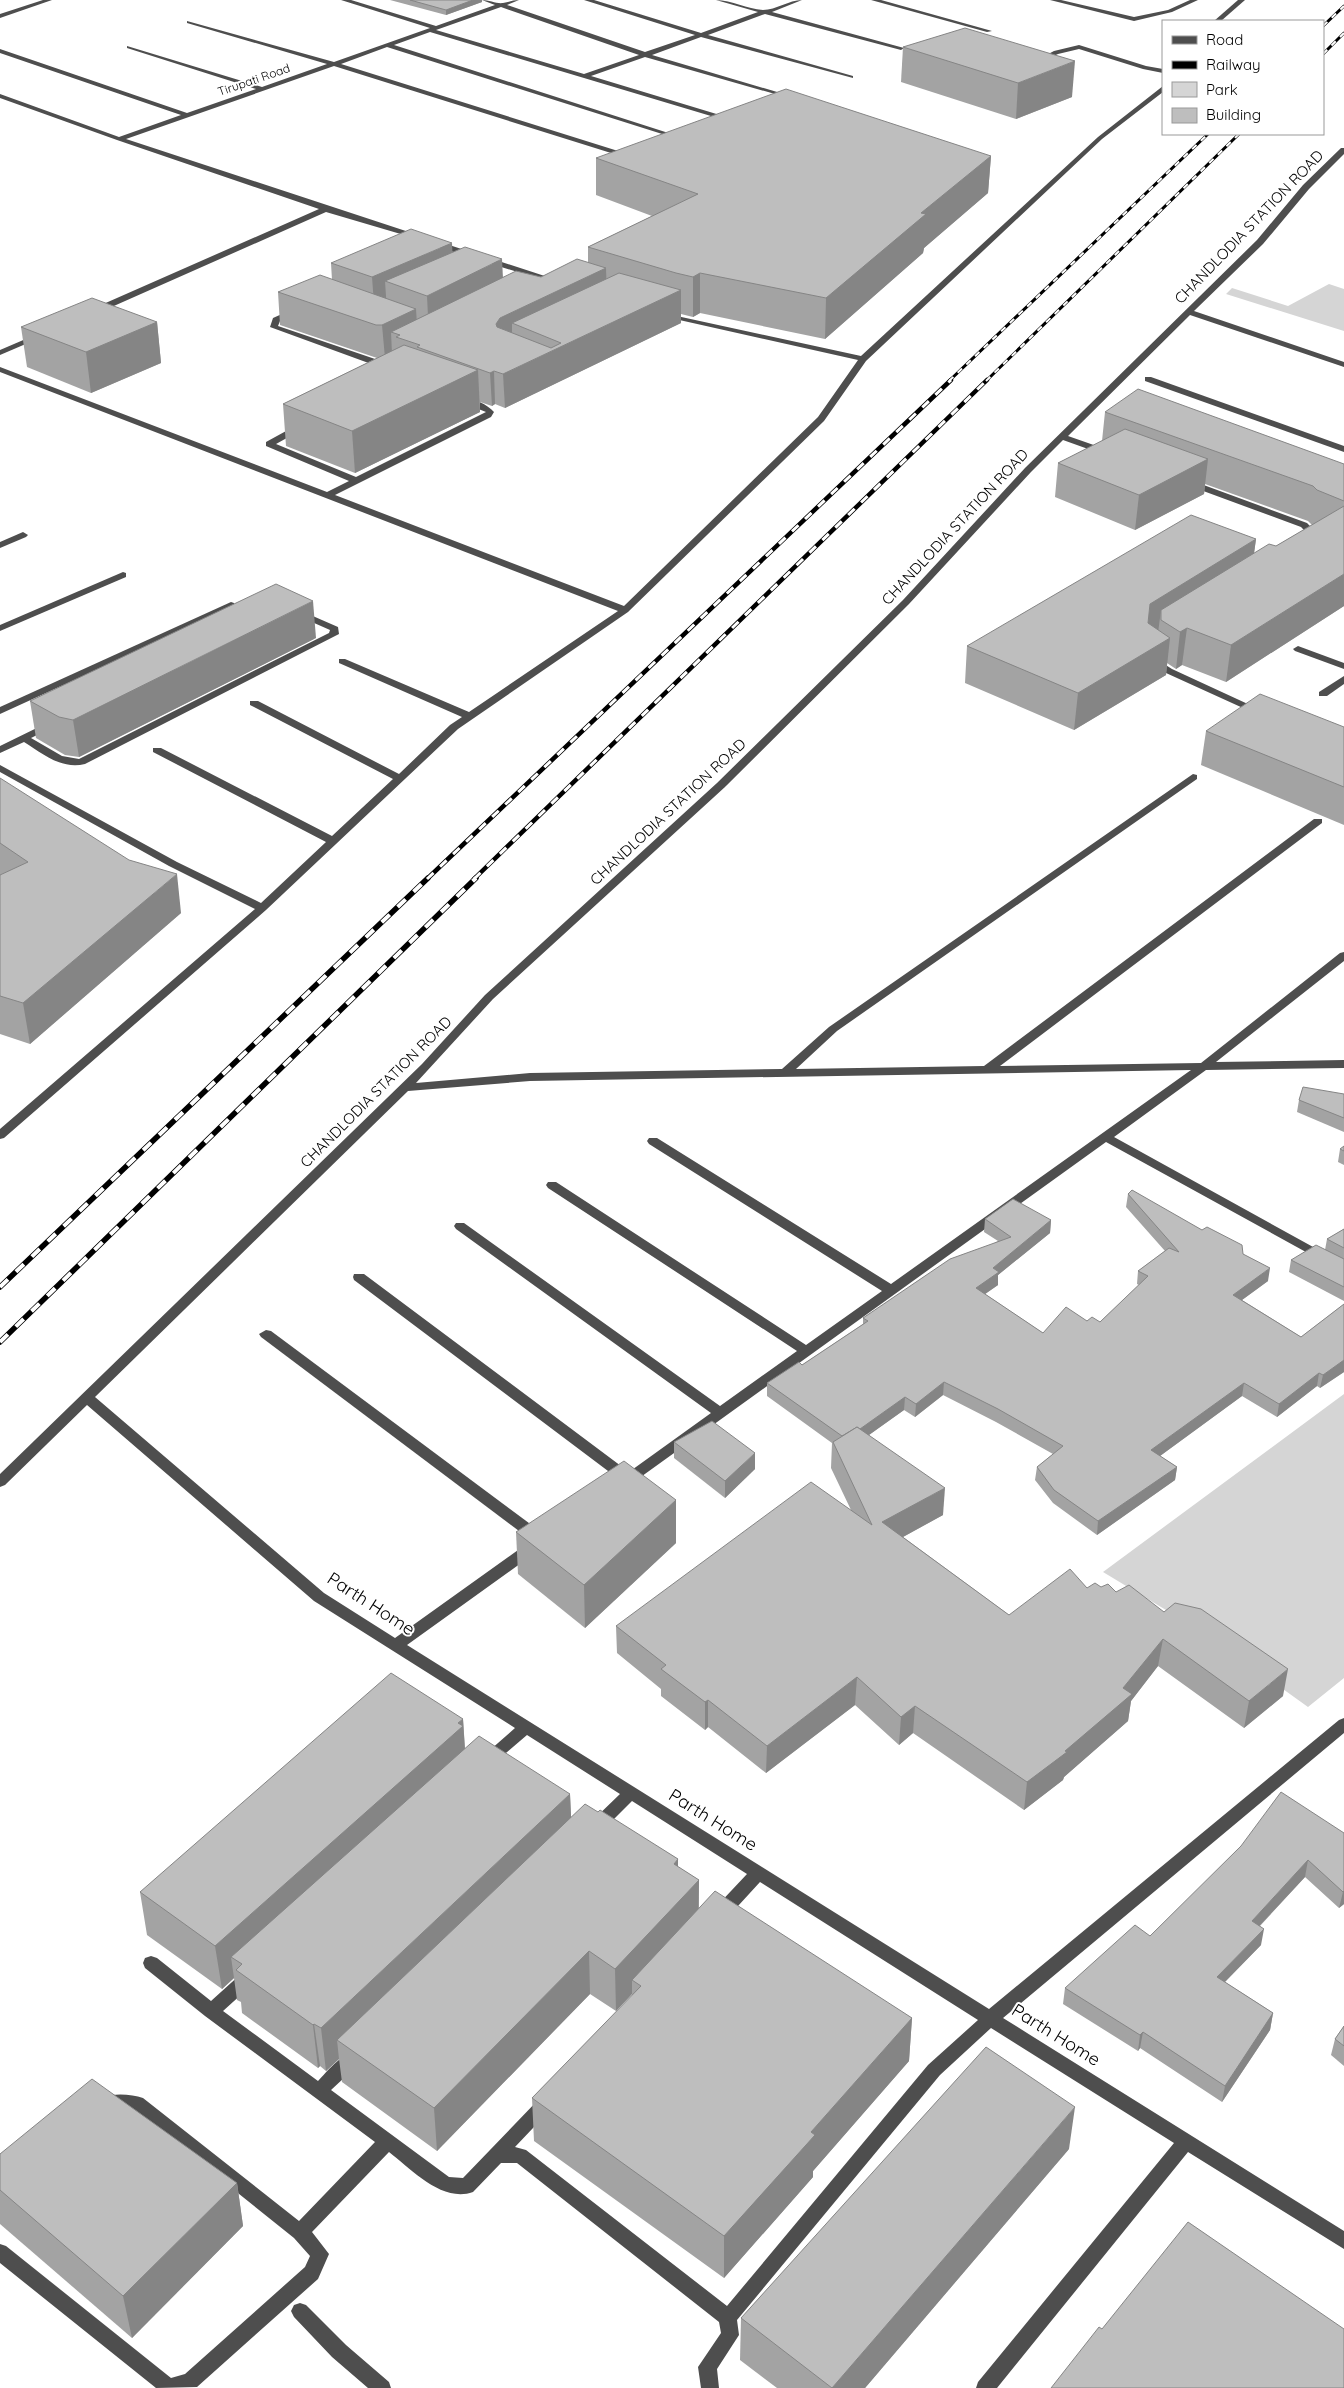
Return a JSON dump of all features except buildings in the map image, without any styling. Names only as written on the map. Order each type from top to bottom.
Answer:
[{"type":"street","points":[[0,16],[49,0]]},
{"type":"street","points":[[344,0],[437,28]]},
{"type":"street","points":[[485,0],[646,55],[801,100]]},
{"type":"street","name":"Tirupati Road","points":[[119,139],[516,0]]},
{"type":"street","points":[[587,0],[851,77]]},
{"type":"street","points":[[719,0],[765,14],[901,48]]},
{"type":"street","points":[[585,76],[765,14],[799,0]]},
{"type":"street","points":[[874,0],[989,31]]},
{"type":"street","points":[[1052,0],[1134,19],[1170,11],[1195,0]]},
{"type":"street","points":[[1171,0],[1187,4]]},
{"type":"street","points":[[1218,20],[1242,0]]},
{"type":"street","points":[[190,22],[335,64],[637,158]]},
{"type":"street","points":[[429,30],[740,122]]},
{"type":"street","points":[[387,45],[684,139]]},
{"type":"street","points":[[128,47],[263,89]]},
{"type":"street","points":[[1032,65],[1056,52],[1079,47],[1162,71]]},
{"type":"street","points":[[0,51],[188,115]]},
{"type":"street","points":[[0,1135],[262,908],[454,727],[625,610],[821,419],[863,359],[1100,138],[1162,89]]},
{"type":"street","points":[[0,96],[119,139],[326,209],[566,284]]},
{"type":"street","name":"CHANDLODIA STATION ROAD","points":[[0,1482],[404,1088],[489,997],[735,772],[906,602],[1028,470],[1260,242],[1306,187],[1344,150]]},
{"type":"street","points":[[90,313],[326,209]]},
{"type":"street","points":[[418,259],[475,276],[518,291],[522,295],[387,362],[377,363],[274,327],[276,320],[410,260],[418,259]]},
{"type":"street","points":[[466,280],[504,265]]},
{"type":"street","points":[[318,301],[335,307]]},
{"type":"street","points":[[655,312],[863,359]]},
{"type":"street","points":[[1189,312],[1344,365]]},
{"type":"street","points":[[0,353],[45,333]]},
{"type":"street","points":[[421,338],[430,341]]},
{"type":"street","points":[[0,369],[625,610]]},
{"type":"street","points":[[1148,379],[1344,449]]},
{"type":"street","points":[[328,495],[490,412],[486,408],[459,399]]},
{"type":"street","points":[[305,425],[269,444],[357,480]]},
{"type":"street","points":[[1063,437],[1112,455]]},
{"type":"street","points":[[1176,478],[1304,525],[1315,536],[1311,544],[1302,549]]},
{"type":"street","points":[[0,545],[23,536]]},
{"type":"street","points":[[0,628],[123,575]]},
{"type":"street","points":[[0,711],[231,605]]},
{"type":"street","points":[[24,738],[64,761],[73,764],[81,762],[334,634],[335,629],[292,610]]},
{"type":"street","points":[[1298,649],[1344,666]]},
{"type":"street","points":[[1150,651],[1150,658],[1169,670],[1272,717]]},
{"type":"street","points":[[342,661],[469,716]]},
{"type":"street","points":[[1323,694],[1344,679]]},
{"type":"street","points":[[254,704],[399,778]]},
{"type":"street","points":[[0,750],[59,720]]},
{"type":"street","points":[[157,750],[333,841]]},
{"type":"street","points":[[0,768],[173,864],[262,908]]},
{"type":"street","points":[[785,1073],[833,1029],[1193,777]]},
{"type":"street","points":[[988,1070],[1318,821]]},
{"type":"street","points":[[612,1490],[1204,1066],[1344,955]]},
{"type":"street","points":[[404,1088],[530,1077],[1344,1064]]},
{"type":"street","points":[[1105,1137],[1344,1269]]},
{"type":"street","points":[[653,1141],[891,1290]]},
{"type":"street","points":[[552,1185],[806,1351]]},
{"type":"street","points":[[460,1226],[720,1413]]},
{"type":"street","points":[[359,1277],[628,1479]]},
{"type":"street","points":[[266,1334],[546,1537],[396,1645]]},
{"type":"street","name":"Parth Home","points":[[87,1397],[320,1597],[1344,2241]]},
{"type":"street","points":[[728,2318],[934,2070],[991,2018],[1344,1724]]},
{"type":"street","points":[[474,1773],[526,1727]]},
{"type":"street","points":[[583,1840],[631,1792]]},
{"type":"street","points":[[708,1928],[759,1872]]},
{"type":"street","points":[[151,1963],[212,2012],[445,2184],[467,2186],[556,2091]]},
{"type":"street","points":[[212,2012],[262,1965]]},
{"type":"street","points":[[319,2091],[362,2050]]},
{"type":"street","points":[[0,2252],[169,2387],[190,2380],[312,2273],[320,2254],[300,2232],[137,2103],[110,2102],[92,2105]]},
{"type":"street","points":[[985,2388],[1186,2141]]},
{"type":"street","points":[[300,2232],[387,2142]]},
{"type":"street","points":[[497,2156],[520,2155],[728,2318],[730,2335],[708,2367],[710,2388]]},
{"type":"street","points":[[300,2311],[339,2351],[382,2388]]},
{"type":"green space","points":[[1329,284],[1344,289],[1344,331],[1226,294],[1232,288],[1288,306]]},
{"type":"green space","points":[[1344,1394],[1344,1678],[1308,1707],[1209,1636],[1103,1572]]},
{"type":"railway","points":[[1324,25],[1344,6]]},
{"type":"railway","points":[[1324,53],[1344,33]]},
{"type":"railway","points":[[949,381],[1207,135]]},
{"type":"railway","points":[[986,381],[1238,135]]},
{"type":"railway","points":[[427,879],[951,380]]},
{"type":"railway","points":[[474,879],[987,380]]},
{"type":"railway","points":[[0,1287],[428,878]]},
{"type":"railway","points":[[0,1342],[476,878]]}]
